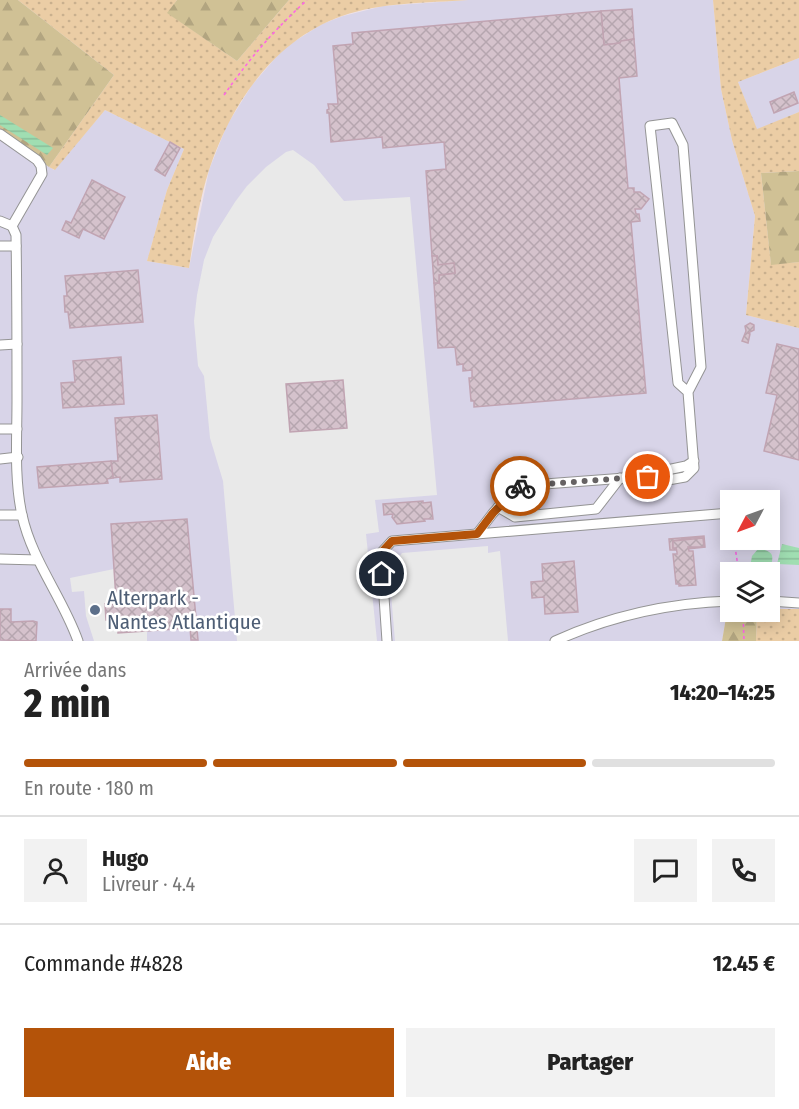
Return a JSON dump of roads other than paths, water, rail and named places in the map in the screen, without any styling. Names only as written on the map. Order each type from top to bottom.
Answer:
[{"type":"street","points":[[647,477],[664,480],[685,477],[694,468],[688,392],[701,367],[683,145],[672,123],[650,126],[678,383],[688,392]]},
{"type":"street","points":[[0,134],[37,160],[41,166],[42,174],[12,226]]},
{"type":"street","points":[[0,221],[12,226],[16,236],[17,429],[22,515],[39,560],[71,621],[78,641]]},
{"type":"street","points":[[0,246],[16,246]]},
{"type":"street","points":[[0,345],[17,344]]},
{"type":"street","points":[[0,429],[17,429]]},
{"type":"street","points":[[0,459],[18,457]]},
{"type":"street","points":[[647,477],[663,470],[686,466],[694,460]]},
{"type":"street","points":[[477,534],[498,507],[518,486],[623,478],[632,487],[645,486],[647,477],[643,467],[631,468],[623,478],[596,509],[515,517],[498,507]]},
{"type":"street","points":[[0,514],[22,515]]},
{"type":"street","points":[[387,641],[381,553],[392,541],[720,514]]},
{"type":"street","points":[[0,559],[39,560]]},
{"type":"street","points":[[555,641],[606,621],[659,608],[720,602]]},
{"type":"street","points":[[780,602],[799,603]]},
{"type":"place","name":"Alterpark - Nantes Atlantique","points":[[95,610]]}]
